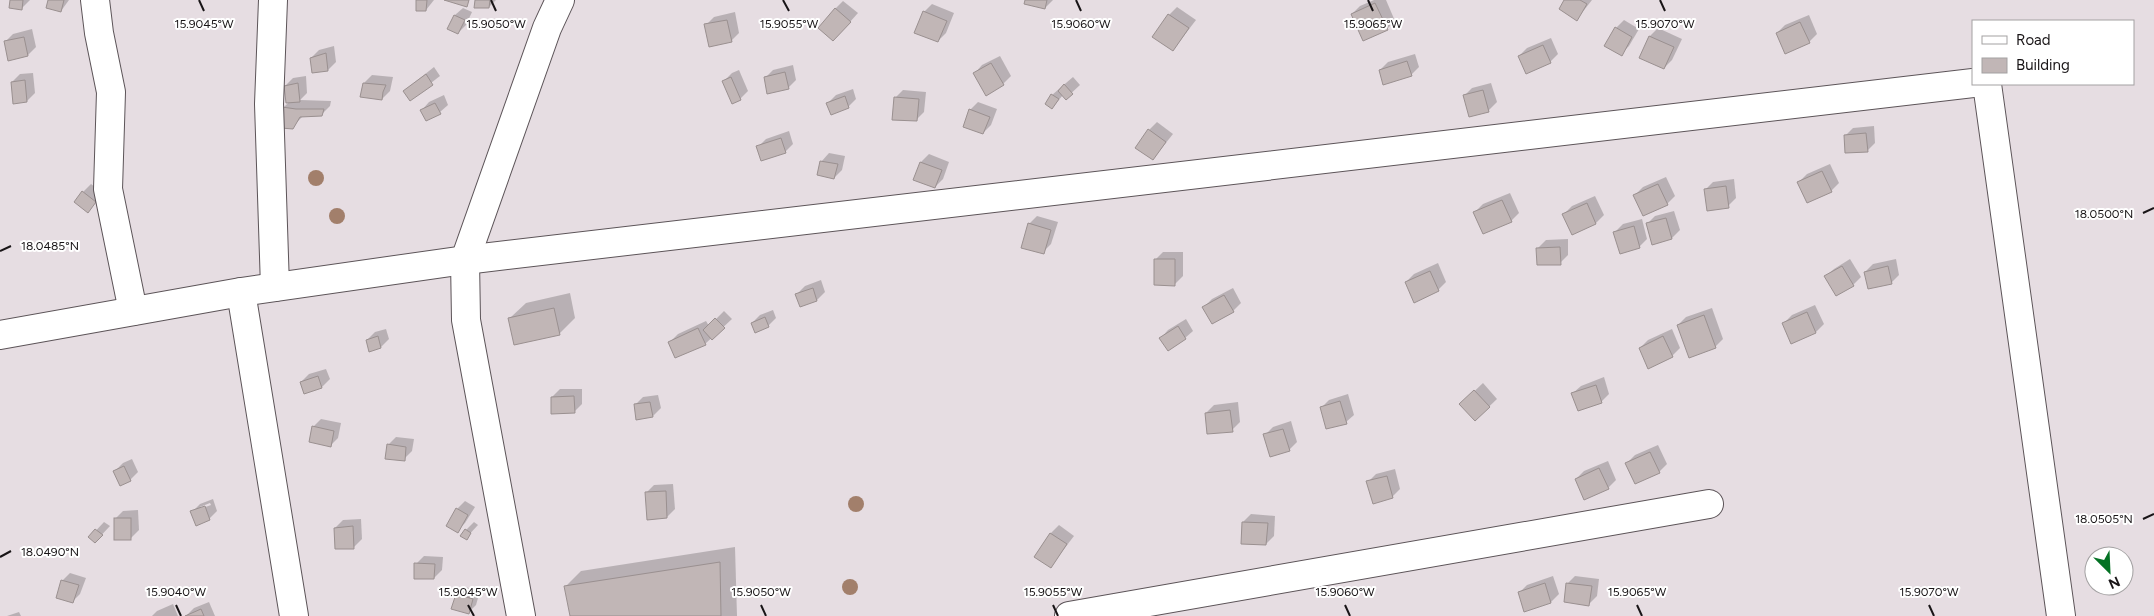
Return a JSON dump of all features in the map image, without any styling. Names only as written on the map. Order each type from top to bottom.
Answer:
[{"type":"street","points":[[94,0],[112,92],[108,189],[133,312]]},
{"type":"street","points":[[273,0],[269,104],[275,287]]},
{"type":"street","points":[[520,616],[466,320],[465,260],[547,28],[560,0]]},
{"type":"street","points":[[0,335],[241,292],[465,260],[1972,84]]},
{"type":"street","points":[[1987,85],[2061,616]]},
{"type":"street","points":[[241,292],[294,616]]},
{"type":"street","points":[[1068,616],[1709,504]]},
{"type":"building","points":[[10,0],[23,0],[22,10],[9,8]]},
{"type":"building","points":[[48,0],[64,0],[61,12],[46,8]]},
{"type":"building","points":[[416,0],[427,0],[426,11],[416,11]]},
{"type":"building","points":[[444,0],[469,0],[467,7]]},
{"type":"building","points":[[475,0],[490,0],[489,8],[474,8]]},
{"type":"building","points":[[1025,0],[1047,0],[1045,9],[1024,4]]},
{"type":"building","points":[[1564,0],[1580,0],[1587,4],[1577,21],[1559,9]]},
{"type":"building","points":[[1375,3],[1388,30],[1363,41],[1351,14]]},
{"type":"building","points":[[835,8],[851,22],[833,41],[818,28]]},
{"type":"building","points":[[923,11],[947,21],[938,42],[914,33]]},
{"type":"building","points":[[1168,14],[1189,28],[1173,51],[1152,37]]},
{"type":"building","points":[[454,15],[465,20],[458,34],[447,29]]},
{"type":"building","points":[[727,20],[732,42],[709,47],[704,24]]},
{"type":"building","points":[[1800,22],[1810,43],[1785,54],[1776,33]]},
{"type":"building","points":[[1615,27],[1632,37],[1622,56],[1604,46]]},
{"type":"building","points":[[1649,36],[1674,47],[1664,69],[1639,58]]},
{"type":"building","points":[[24,37],[28,56],[8,61],[4,41]]},
{"type":"building","points":[[1543,45],[1551,63],[1526,74],[1518,56]]},
{"type":"building","points":[[326,53],[328,71],[312,73],[310,58]]},
{"type":"building","points":[[1407,61],[1412,76],[1383,85],[1379,70]]},
{"type":"building","points":[[991,63],[1004,85],[986,96],[973,73]]},
{"type":"building","points":[[785,72],[789,89],[767,94],[764,77]]},
{"type":"building","points":[[426,74],[433,85],[410,101],[403,91]]},
{"type":"building","points":[[731,77],[741,100],[732,104],[722,81]]},
{"type":"building","points":[[25,80],[27,102],[13,104],[11,82]]},
{"type":"building","points":[[298,83],[300,102],[286,103],[284,86]]},
{"type":"building","points":[[363,83],[386,85],[382,100],[360,97]]},
{"type":"building","points":[[1064,84],[1073,94],[1066,100],[1058,91]]},
{"type":"building","points":[[1483,90],[1489,112],[1469,117],[1463,95]]},
{"type":"building","points":[[1051,94],[1059,99],[1052,109],[1045,104]]},
{"type":"building","points":[[845,96],[849,108],[831,115],[826,103]]},
{"type":"building","points":[[894,97],[919,99],[917,121],[892,120]]},
{"type":"building","points":[[435,103],[441,114],[426,121],[420,110]]},
{"type":"building","points":[[282,107],[324,109],[322,116],[300,117],[293,129],[281,128]]},
{"type":"building","points":[[969,109],[990,117],[983,134],[963,127]]},
{"type":"building","points":[[1148,129],[1166,142],[1153,160],[1135,148]]},
{"type":"building","points":[[1866,133],[1868,152],[1845,153],[1844,135]]},
{"type":"building","points":[[781,138],[786,153],[761,161],[756,146]]},
{"type":"building","points":[[820,161],[838,164],[834,179],[817,175]]},
{"type":"building","points":[[920,162],[942,170],[935,188],[913,180]]},
{"type":"building","points":[[1822,171],[1832,192],[1807,203],[1797,182]]},
{"type":"building","points":[[1658,184],[1668,205],[1643,216],[1633,195]]},
{"type":"building","points":[[1726,186],[1729,208],[1707,211],[1704,189]]},
{"type":"building","points":[[82,191],[96,202],[88,213],[74,202]]},
{"type":"building","points":[[1502,200],[1512,222],[1483,234],[1473,212]]},
{"type":"building","points":[[1587,203],[1596,224],[1572,235],[1562,214]]},
{"type":"building","points":[[1666,218],[1672,239],[1652,245],[1646,223]]},
{"type":"building","points":[[1028,223],[1051,230],[1044,254],[1021,248]]},
{"type":"building","points":[[1634,226],[1640,248],[1620,254],[1613,232]]},
{"type":"building","points":[[1560,247],[1561,265],[1537,265],[1536,248]]},
{"type":"building","points":[[1154,259],[1175,259],[1175,286],[1154,285]]},
{"type":"building","points":[[1842,266],[1854,286],[1836,296],[1824,276]]},
{"type":"building","points":[[1888,266],[1892,284],[1868,289],[1864,272]]},
{"type":"building","points":[[1430,271],[1439,291],[1414,303],[1405,282]]},
{"type":"building","points":[[813,288],[817,301],[800,307],[795,294]]},
{"type":"building","points":[[1224,295],[1234,312],[1212,324],[1202,307]]},
{"type":"building","points":[[554,308],[560,335],[514,345],[508,318]]},
{"type":"building","points":[[1807,312],[1816,333],[1791,344],[1782,323]]},
{"type":"building","points":[[1704,315],[1716,348],[1689,358],[1677,325]]},
{"type":"building","points":[[765,317],[769,327],[755,333],[751,323]]},
{"type":"building","points":[[715,318],[725,328],[712,340],[703,330]]},
{"type":"building","points":[[1178,326],[1186,339],[1168,351],[1159,338]]},
{"type":"building","points":[[698,328],[706,345],[675,358],[668,342]]},
{"type":"building","points":[[378,336],[381,348],[369,352],[366,340]]},
{"type":"building","points":[[1663,336],[1673,357],[1648,369],[1639,348]]},
{"type":"building","points":[[318,376],[322,388],[304,394],[300,382]]},
{"type":"building","points":[[1596,385],[1602,403],[1578,411],[1571,393]]},
{"type":"building","points":[[1474,390],[1490,407],[1475,421],[1459,404]]},
{"type":"building","points":[[574,396],[575,413],[551,414],[551,397]]},
{"type":"building","points":[[1340,401],[1347,424],[1326,429],[1320,407]]},
{"type":"building","points":[[650,402],[653,417],[636,420],[634,404]]},
{"type":"building","points":[[1230,410],[1233,432],[1207,434],[1205,413]]},
{"type":"building","points":[[312,426],[334,431],[331,447],[309,442]]},
{"type":"building","points":[[1283,429],[1290,451],[1270,457],[1263,434]]},
{"type":"building","points":[[387,444],[406,447],[405,461],[385,459]]},
{"type":"building","points":[[1650,452],[1660,473],[1635,484],[1625,463]]},
{"type":"building","points":[[124,466],[131,481],[120,486],[113,471]]},
{"type":"building","points":[[1599,468],[1609,489],[1584,500],[1575,479]]},
{"type":"building","points":[[1387,476],[1393,498],[1373,504],[1366,481]]},
{"type":"building","points":[[666,491],[667,518],[647,520],[645,492]]},
{"type":"building","points":[[205,506],[210,520],[196,526],[190,511]]},
{"type":"building","points":[[456,508],[468,515],[458,533],[446,526]]},
{"type":"building","points":[[114,518],[131,518],[131,540],[114,540]]},
{"type":"building","points":[[1242,522],[1268,523],[1266,545],[1241,544]]},
{"type":"building","points":[[353,526],[354,549],[335,549],[334,528]]},
{"type":"building","points":[[95,529],[103,535],[95,543],[88,537]]},
{"type":"building","points":[[465,529],[471,533],[467,540],[460,536]]},
{"type":"building","points":[[1050,533],[1067,544],[1051,568],[1034,557]]},
{"type":"building","points":[[720,562],[721,616],[570,616],[564,586]]},
{"type":"building","points":[[414,563],[435,564],[434,579],[414,579]]},
{"type":"building","points":[[61,580],[79,585],[73,603],[56,598]]},
{"type":"building","points":[[1545,583],[1551,603],[1524,612],[1518,592]]},
{"type":"building","points":[[1566,583],[1592,586],[1589,606],[1564,602]]},
{"type":"building","points":[[456,594],[473,599],[469,614],[451,609]]},
{"type":"building","points":[[201,609],[204,616],[185,616]]}]
